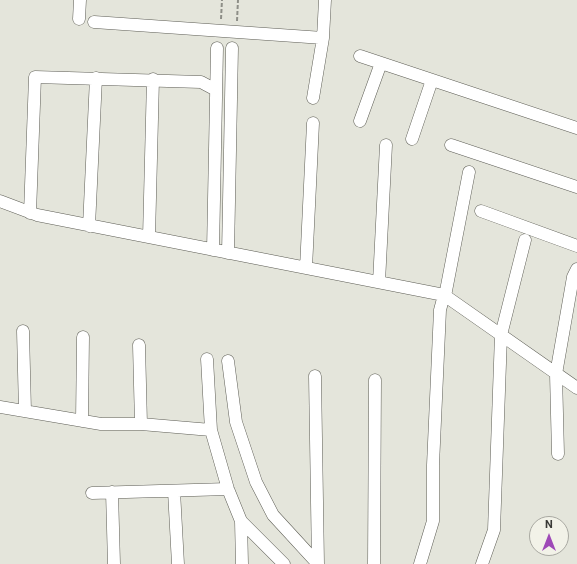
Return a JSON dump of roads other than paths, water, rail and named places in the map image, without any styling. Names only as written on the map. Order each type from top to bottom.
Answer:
[{"type":"street","points":[[79,19],[80,0]]},
{"type":"street","points":[[313,98],[323,38],[325,0]]},
{"type":"street","points":[[94,22],[323,38]]},
{"type":"street","points":[[213,250],[217,48]]},
{"type":"street","points":[[228,253],[232,48]]},
{"type":"street","points":[[360,56],[577,128]]},
{"type":"street","points":[[360,121],[381,63]]},
{"type":"street","points":[[30,213],[35,77],[153,79],[201,82],[216,90]]},
{"type":"street","points":[[89,226],[96,78]]},
{"type":"street","points":[[149,237],[153,79]]},
{"type":"street","points":[[412,139],[432,80]]},
{"type":"street","points":[[306,268],[313,123]]},
{"type":"street","points":[[379,282],[386,145]]},
{"type":"street","points":[[451,145],[577,187]]},
{"type":"street","points":[[420,564],[433,521],[433,465],[439,318],[445,295],[469,172]]},
{"type":"street","points":[[0,201],[30,213],[89,226],[445,295],[577,388]]},
{"type":"street","points":[[481,211],[577,246]]},
{"type":"street","points":[[482,564],[494,530],[502,335],[525,240]]},
{"type":"street","points":[[558,454],[556,374],[573,277],[577,269]]},
{"type":"street","points":[[23,331],[25,411]]},
{"type":"street","points":[[82,421],[83,337]]},
{"type":"street","points":[[139,345],[141,424]]},
{"type":"street","points":[[207,359],[211,430],[228,490],[242,521],[284,564]]},
{"type":"street","points":[[228,361],[236,422],[256,482],[273,515],[318,564]]},
{"type":"street","points":[[315,376],[318,564]]},
{"type":"street","points":[[374,564],[375,380]]},
{"type":"street","points":[[0,407],[101,424],[141,424],[211,430]]},
{"type":"street","points":[[92,493],[228,490]]},
{"type":"street","points":[[174,491],[178,564]]},
{"type":"street","points":[[112,492],[114,564]]},
{"type":"street","points":[[242,521],[242,564]]}]
